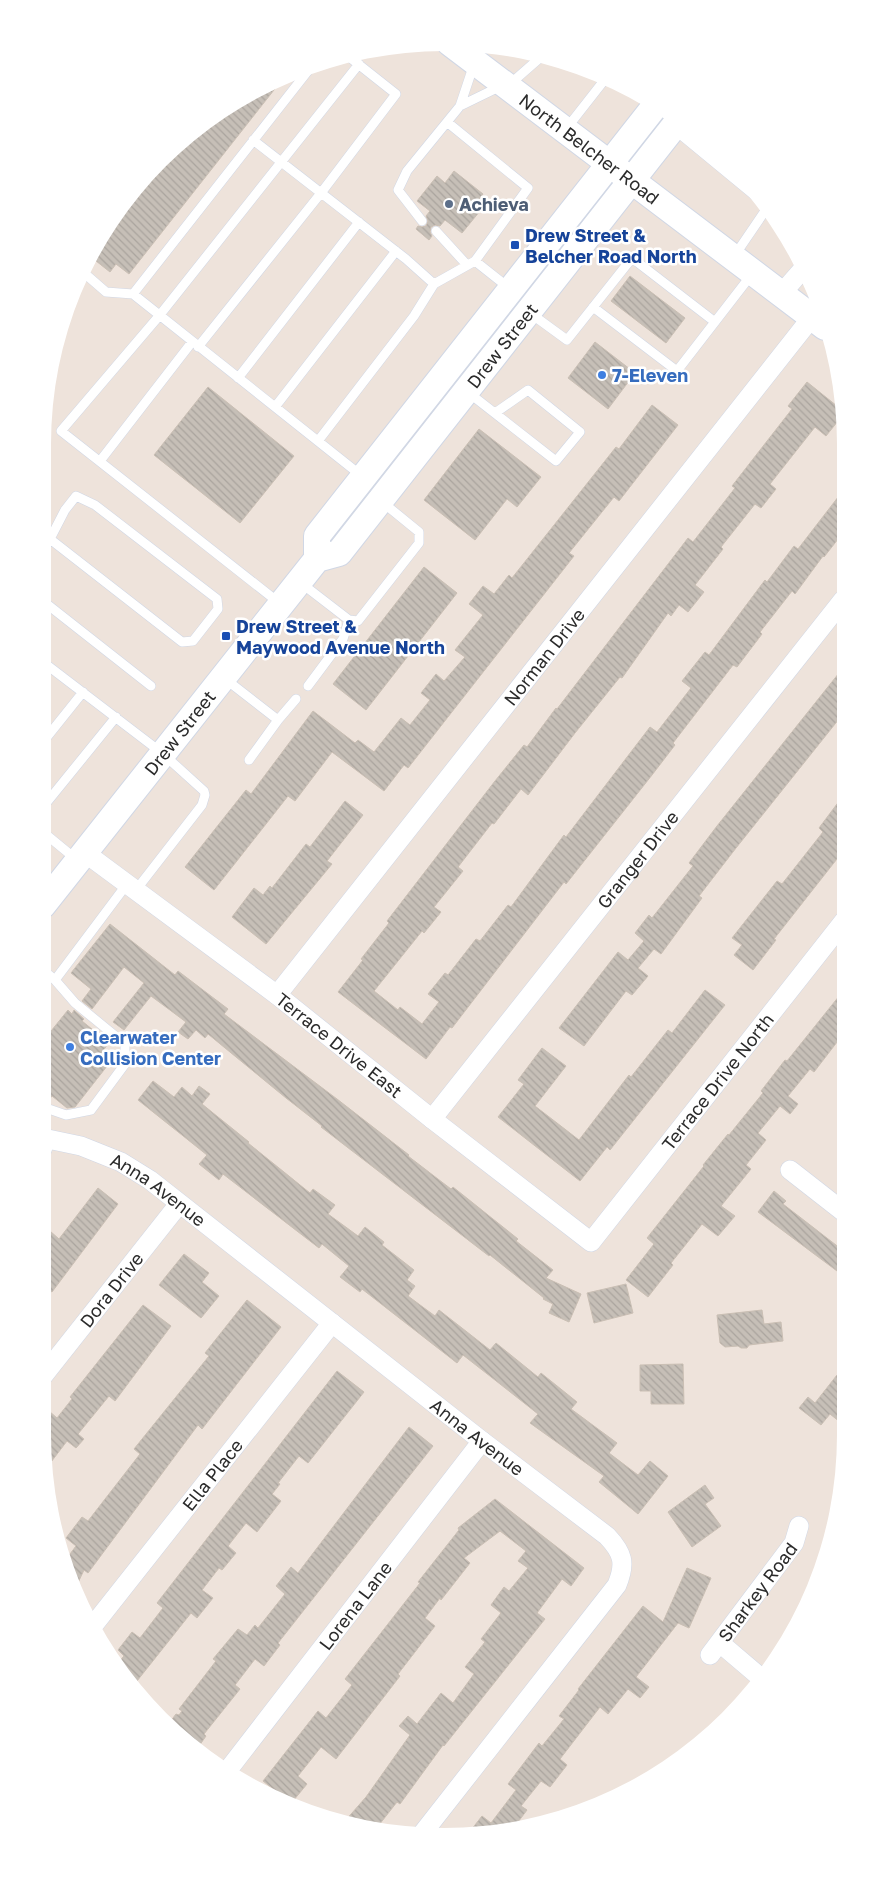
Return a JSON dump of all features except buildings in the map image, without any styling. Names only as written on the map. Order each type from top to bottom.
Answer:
[{"type":"main road","name":"North Belcher Road","points":[[465,52],[475,58],[505,85],[817,320]]},
{"type":"main road","name":"Drew Street","points":[[317,559],[317,536],[651,111]]},
{"type":"main road","name":"Drew Street","points":[[51,893],[317,559],[339,553],[674,126]]},
{"type":"street","points":[[782,293],[798,275]]},
{"type":"street","name":"Norman Drive","points":[[277,995],[818,324]]},
{"type":"street","name":"Granger Drive","points":[[432,1118],[837,608]]},
{"type":"street","name":"Terrace Drive East","points":[[81,856],[132,887],[277,995],[592,1242]]},
{"type":"street","name":"Terrace Drive North","points":[[592,1242],[837,930]]},
{"type":"street","name":"Anna Avenue","points":[[51,1140],[82,1146],[121,1162],[150,1180],[482,1441],[607,1536],[616,1546],[622,1558],[622,1572],[617,1585],[427,1827]]},
{"type":"street","points":[[790,1170],[837,1208]]},
{"type":"street","name":"Dora Drive","points":[[51,1365],[179,1204]]},
{"type":"street","name":"Ella Place","points":[[98,1620],[332,1323]]},
{"type":"street","name":"Lorena Lane","points":[[232,1765],[482,1441]]},
{"type":"street","name":"Sharkey Road","points":[[756,1674],[715,1649],[794,1543],[798,1526]]},
{"type":"lane","points":[[422,221],[398,190],[407,171],[460,106],[475,58]]},
{"type":"lane","points":[[100,461],[321,193],[396,94],[356,62]]},
{"type":"lane","points":[[460,106],[505,85],[534,62]]},
{"type":"lane","points":[[281,604],[61,431],[159,316],[359,64]]},
{"type":"lane","points":[[132,294],[301,78]]},
{"type":"lane","points":[[565,130],[602,84]]},
{"type":"lane","points":[[318,441],[414,316],[434,284],[471,263],[528,188],[448,122]]},
{"type":"lane","points":[[253,140],[396,251],[434,284]]},
{"type":"lane","points":[[593,308],[677,371],[715,322],[743,264],[763,214]]},
{"type":"lane","points":[[238,378],[359,222]]},
{"type":"lane","points":[[436,231],[471,263],[511,289]]},
{"type":"lane","points":[[274,407],[396,251]]},
{"type":"lane","points":[[529,312],[567,340],[632,258],[715,322]]},
{"type":"lane","points":[[89,277],[106,292],[132,294],[363,477]]},
{"type":"lane","points":[[466,391],[556,461],[580,432],[528,390],[495,413]]},
{"type":"lane","points":[[51,537],[65,510],[76,496],[95,505],[217,600],[218,609],[193,641],[182,642],[51,540]]},
{"type":"lane","points":[[299,581],[349,620],[358,621],[419,543],[419,532],[380,501]]},
{"type":"lane","points":[[51,608],[150,686]]},
{"type":"lane","points":[[308,686],[343,639],[349,620]]},
{"type":"lane","points":[[51,669],[162,753],[201,786],[205,795],[202,805],[55,980]]},
{"type":"lane","points":[[222,676],[278,720]]},
{"type":"lane","points":[[51,731],[83,692]]},
{"type":"lane","points":[[249,760],[296,699]]},
{"type":"lane","points":[[51,796],[116,717]]},
{"type":"lane","points":[[51,838],[81,856]]},
{"type":"lane","points":[[51,977],[75,1003],[125,1044],[125,1064],[92,1110],[66,1115],[51,1110]]},
{"type":"place","name":"Achieva","points":[[449,204]]},
{"type":"place","name":"Drew Street & Belcher Road North","points":[[515,245]]},
{"type":"place","name":"7-Eleven","points":[[602,375]]},
{"type":"place","name":"Drew Street & Maywood Avenue North","points":[[226,636]]},
{"type":"place","name":"Clearwater Collision Center","points":[[70,1047]]}]
